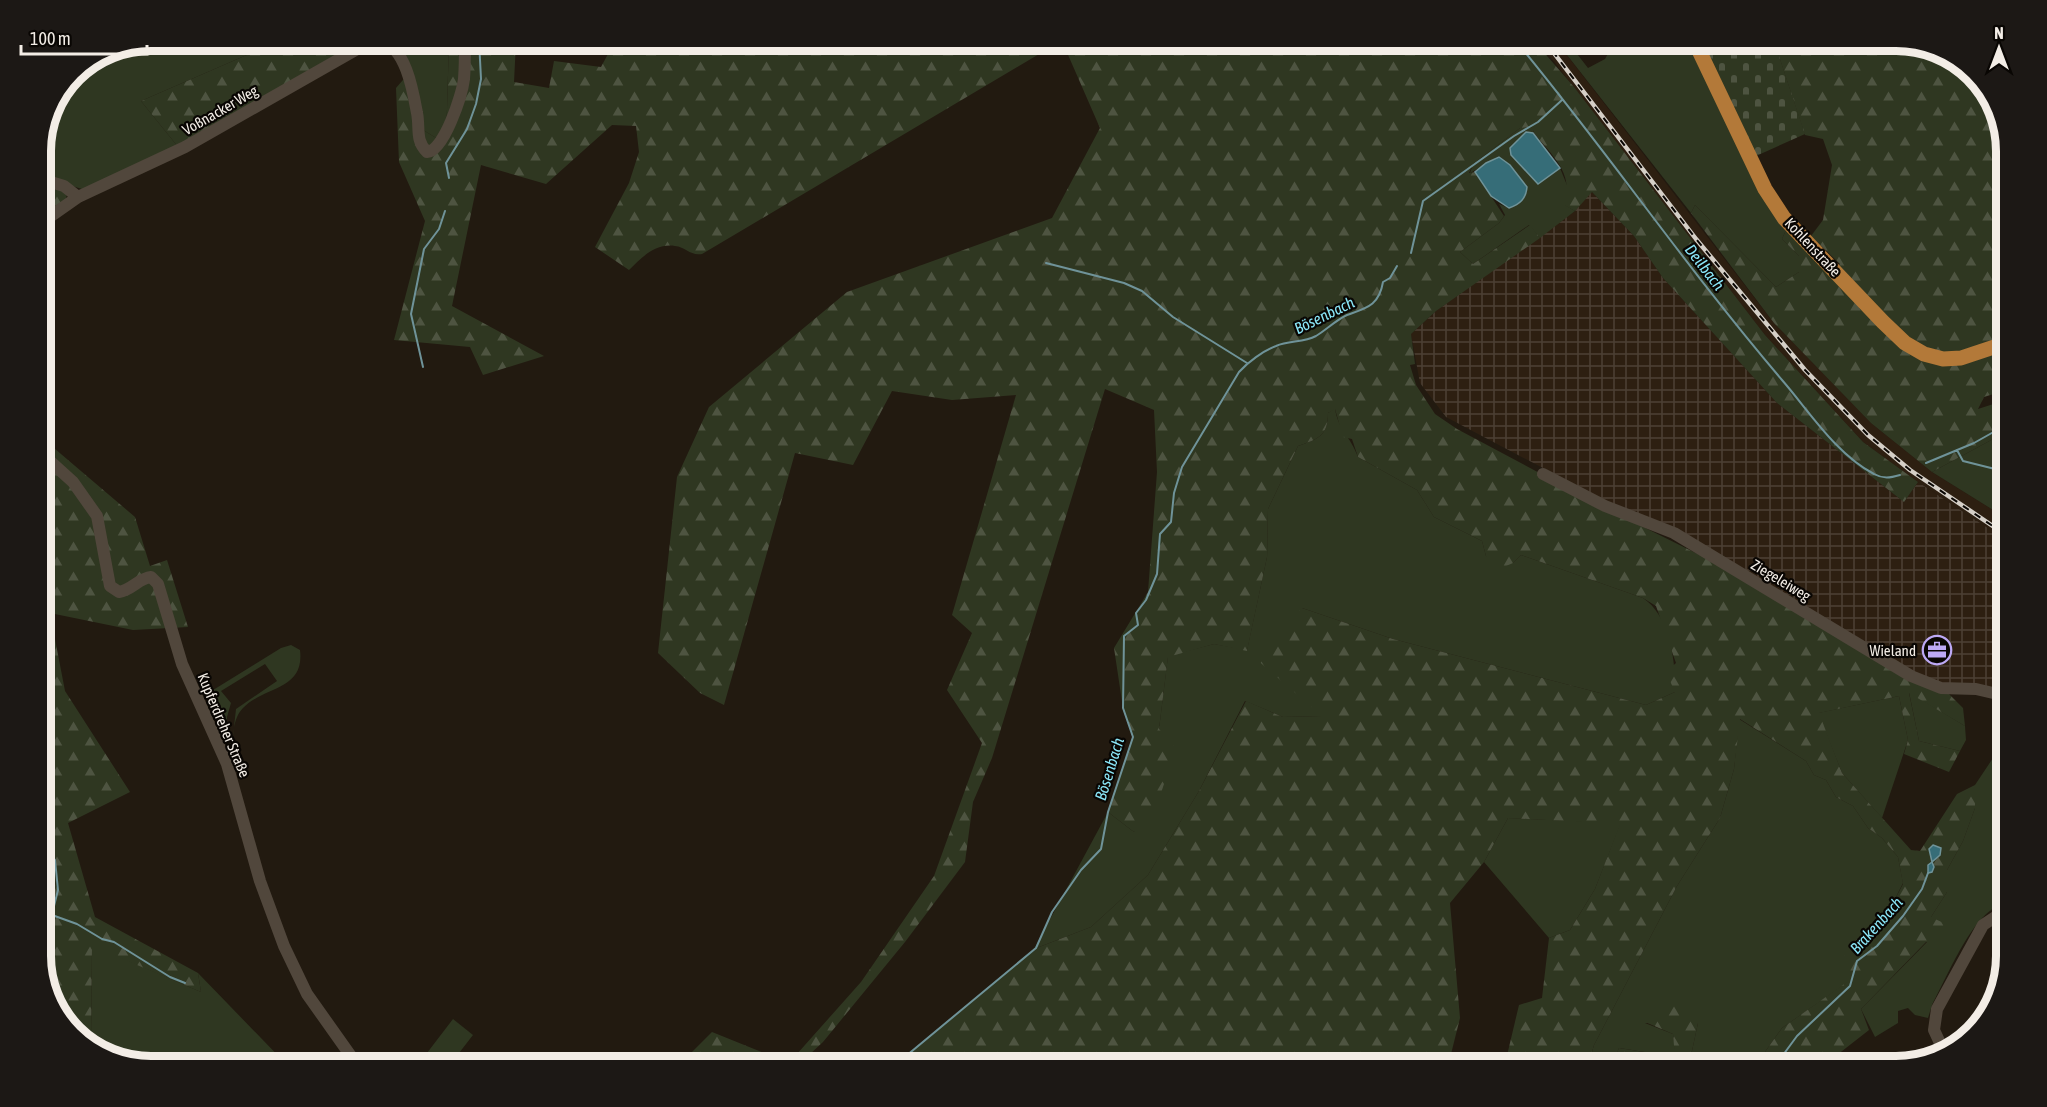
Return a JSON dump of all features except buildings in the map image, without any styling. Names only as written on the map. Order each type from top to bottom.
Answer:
[{"type":"main road","name":"Kohlenstraße","points":[[1699,51],[1764,189],[1784,218],[1883,322],[1905,343],[1924,354],[1943,359],[1961,358],[1996,346]]},
{"type":"street","name":"Voßnacker Weg","points":[[78,197],[185,147],[354,51]]},
{"type":"street","points":[[395,51],[405,69],[417,114],[418,137],[427,152],[437,148],[443,138],[459,97],[464,78],[465,51]]},
{"type":"street","points":[[51,182],[64,186],[78,197],[51,216]]},
{"type":"street","name":"Kupferdreher Straße","points":[[51,462],[73,482],[97,516],[110,586],[119,592],[125,591],[145,578],[151,577],[158,584],[182,664],[225,759],[260,881],[284,946],[312,1001],[351,1056]]},
{"type":"street","name":"Ziegeleiweg","points":[[1543,474],[1605,506],[1682,537],[1911,676],[1941,688],[1976,689],[1996,694]]},
{"type":"street","points":[[1942,1045],[1934,1029],[1937,1009],[1983,925],[1996,917]]},
{"type":"shaded area","points":[[1546,51],[1564,51],[1774,323],[1871,423],[1932,472],[1996,512],[1996,533],[1918,482],[1863,442],[1765,335]]},
{"type":"shaded area","name":"Wieland","points":[[1591,191],[1634,236],[1663,278],[1777,403],[1904,502],[1918,482],[1996,533],[1996,693],[1937,685],[1740,572],[1446,417],[1420,383],[1411,334],[1436,311],[1575,211]]},
{"type":"green space","points":[[256,51],[141,101],[179,148],[85,190],[51,179],[51,145],[54,125],[68,96],[80,80],[113,59],[132,53]]},
{"type":"green space","points":[[256,51],[343,51],[179,148],[141,101]]},
{"type":"green space","points":[[393,51],[449,51],[446,144],[423,130],[411,78]]},
{"type":"green space","points":[[449,51],[516,51],[514,82],[549,88],[554,61],[601,67],[610,51],[1044,51],[702,254],[694,254],[675,246],[661,247],[649,252],[629,270],[595,247],[629,183],[639,152],[636,126],[612,125],[546,184],[481,165],[452,306],[544,356],[483,375],[470,347],[394,340],[425,221],[399,162],[396,88],[409,73],[423,130],[446,144]]},
{"type":"green space","points":[[1066,51],[1543,51],[1574,87],[1765,335],[1863,442],[1918,482],[1904,502],[1777,403],[1663,278],[1634,236],[1592,192],[1575,211],[1564,205],[1567,194],[1564,174],[1532,127],[1520,128],[1473,164],[1469,173],[1475,172],[1504,216],[1499,223],[1460,252],[1473,264],[1530,225],[1540,238],[1436,311],[1411,334],[1415,364],[1410,365],[1416,385],[1435,414],[1457,429],[1603,507],[1736,573],[1949,694],[1963,708],[1965,726],[1909,693],[1919,741],[1960,751],[1949,772],[1904,754],[1908,740],[1899,696],[1819,713],[1842,773],[1911,850],[1920,851],[1957,794],[1975,785],[1975,808],[1963,841],[1947,870],[1947,892],[1931,917],[1952,927],[1944,941],[1926,942],[1861,1009],[1869,1030],[1836,1056],[1762,1056],[1782,1028],[1847,982],[1838,969],[1849,945],[1875,926],[1892,905],[1903,884],[1898,857],[1882,838],[1868,828],[1853,806],[1836,797],[1826,780],[1814,775],[1806,761],[1740,719],[1734,769],[1720,818],[1677,886],[1594,1045],[1591,1056],[1507,1056],[1519,1005],[1542,998],[1549,938],[1570,930],[1595,889],[1620,824],[1508,818],[1484,862],[1450,903],[1460,1018],[1450,1056],[905,1056],[1034,949],[1091,927],[1148,875],[1199,791],[1246,701],[1283,717],[1322,716],[1255,658],[1302,608],[1393,639],[1646,705],[1675,692],[1666,672],[1676,663],[1656,606],[1643,598],[1521,555],[1513,563],[1499,569],[1486,556],[1482,541],[1434,517],[1417,490],[1358,457],[1352,439],[1343,437],[1335,409],[1328,413],[1326,427],[1320,436],[1298,446],[1268,509],[1267,557],[1247,651],[1214,644],[1168,657],[1159,729],[1176,748],[1161,793],[1134,832],[1108,812],[1133,737],[1123,708],[1114,648],[1148,592],[1157,472],[1154,410],[1105,389],[992,758],[973,802],[965,862],[905,942],[823,1042],[808,1056],[795,1056],[861,982],[934,876],[982,743],[947,690],[972,633],[952,615],[1016,395],[952,400],[892,391],[853,465],[795,453],[724,705],[700,693],[658,653],[677,477],[709,407],[847,292],[1052,218],[1100,128]]},
{"type":"green space","points":[[1564,51],[1575,51],[1588,68],[1605,59],[1609,51],[1692,51],[1787,228],[1782,239],[1799,256],[1799,272],[1776,287],[1695,205],[1691,213]]},
{"type":"green space","points":[[1706,51],[1777,51],[1805,134],[1756,156]]},
{"type":"green space","points":[[1777,51],[1896,51],[1922,54],[1940,61],[1962,76],[1979,96],[1991,119],[1996,145],[1996,393],[1984,397],[1978,409],[1996,403],[1996,437],[1932,472],[1871,423],[1774,323],[1691,213],[1695,205],[1776,287],[1799,272],[1799,256],[1782,239],[1787,228],[1830,273],[1840,264],[1811,236],[1823,220],[1832,165],[1823,139],[1805,135]]},
{"type":"green space","points":[[1533,127],[1533,133],[1526,132],[1510,148],[1511,155],[1538,184],[1560,168],[1569,190],[1565,205],[1575,211],[1540,238],[1529,225],[1473,264],[1460,252],[1499,223],[1505,215],[1499,204],[1509,208],[1516,205],[1524,198],[1527,187],[1510,165],[1499,157],[1470,173],[1473,164],[1520,128]]},
{"type":"green space","points":[[51,184],[67,189],[66,201],[51,213]]},
{"type":"green space","points":[[1335,408],[1341,427],[1358,457],[1417,490],[1434,517],[1482,541],[1486,556],[1513,563],[1521,555],[1643,598],[1660,616],[1670,640],[1675,692],[1646,705],[1393,639],[1302,608],[1323,716],[1283,717],[1245,701],[1199,791],[1148,875],[1091,927],[1034,949],[1108,812],[1134,832],[1159,729],[1168,656],[1214,644],[1247,650],[1267,557],[1268,509],[1298,446],[1324,432],[1328,413]]},
{"type":"green space","points":[[1996,437],[1996,512],[1932,472]]},
{"type":"green space","points":[[51,446],[135,517],[150,566],[167,560],[188,627],[133,630],[51,613]]},
{"type":"green space","points":[[51,618],[65,691],[130,792],[68,823],[95,917],[198,973],[201,992],[92,946],[91,1035],[85,1031],[61,1000],[53,975],[51,885],[56,885],[51,864]]},
{"type":"green space","points":[[291,645],[300,650],[300,663],[290,681],[261,695],[243,708],[234,729],[236,709],[277,681],[265,664],[221,691],[231,703],[227,717],[227,743],[205,695],[281,648]]},
{"type":"green space","points":[[1909,692],[1965,726],[1966,740],[1960,751],[1919,741]]},
{"type":"green space","points":[[1899,696],[1908,740],[1882,818],[1842,773],[1818,713]]},
{"type":"green space","points":[[1739,719],[1806,761],[1814,775],[1826,780],[1836,797],[1853,806],[1868,828],[1882,838],[1898,857],[1903,883],[1892,905],[1875,926],[1849,945],[1848,982],[1782,1028],[1762,1056],[1691,1056],[1698,1023],[1645,1023],[1673,1034],[1676,1056],[1619,1048],[1616,1056],[1591,1056],[1594,1045],[1677,886],[1720,818],[1734,769]]},
{"type":"green space","points":[[1996,754],[1996,907],[1983,917],[1972,930],[1932,1005],[1928,1018],[1915,1015],[1908,1008],[1898,1011],[1898,1023],[1875,1037],[1861,1009],[1927,942],[1931,917],[1947,892],[1947,870],[1963,841],[1975,808],[1975,785]]},
{"type":"green space","points":[[1508,818],[1621,823],[1595,889],[1570,930],[1549,938],[1484,862]]},
{"type":"green space","points":[[51,864],[56,886],[51,886]]},
{"type":"green space","points":[[92,945],[201,992],[198,973],[278,1056],[138,1055],[107,1046],[91,1035]]},
{"type":"green space","points":[[1686,1005],[1698,1023],[1691,1056],[1675,1056],[1673,1034],[1645,1022],[1656,1008]]},
{"type":"green space","points":[[453,1019],[473,1035],[457,1056],[425,1056]]},
{"type":"green space","points":[[712,1032],[772,1056],[688,1056]]},
{"type":"green space","points":[[1619,1048],[1669,1056],[1615,1056]]},
{"type":"water","points":[[1526,132],[1533,133],[1560,168],[1538,184],[1511,155],[1510,148]]},
{"type":"water","points":[[1499,157],[1510,165],[1527,187],[1522,200],[1509,208],[1491,196],[1475,172],[1486,163]]},
{"type":"water","points":[[1933,845],[1941,848],[1940,855],[1932,862],[1929,849]]},
{"type":"water","points":[[1932,862],[1934,867],[1932,872],[1928,873],[1928,865]]},
{"type":"waterway","points":[[449,178],[446,163],[467,129],[476,104],[481,79],[480,51]]},
{"type":"waterway","name":"Deilbach","points":[[1524,51],[1747,338],[1835,444],[1860,465],[1880,477],[1900,475]]},
{"type":"waterway","name":"Bösenbach","points":[[1411,253],[1423,201],[1514,136],[1538,122],[1562,100]]},
{"type":"waterway","points":[[423,367],[411,314],[424,249],[439,229],[445,211]]},
{"type":"waterway","points":[[1046,263],[1124,283],[1142,291],[1173,317],[1247,363]]},
{"type":"waterway","name":"Bösenbach","points":[[906,1056],[1036,948],[1052,912],[1081,870],[1101,849],[1108,812],[1133,737],[1123,708],[1124,636],[1138,625],[1136,613],[1146,600],[1157,574],[1160,534],[1171,522],[1174,493],[1182,467],[1239,372],[1271,348],[1311,338],[1343,317],[1371,305],[1378,296],[1383,282],[1390,278],[1397,266]]},
{"type":"waterway","name":"Deilbach","points":[[1926,463],[1974,443],[1996,431]]},
{"type":"waterway","name":"Brakenbach","points":[[1957,450],[1963,461],[1996,471]]},
{"type":"waterway","points":[[51,839],[54,848],[51,855]]},
{"type":"waterway","points":[[51,855],[55,860],[58,890],[51,918]]},
{"type":"waterway","name":"Brakenbach","points":[[1782,1056],[1797,1036],[1850,986],[1857,961],[1877,946],[1903,916],[1922,889],[1928,873]]},
{"type":"waterway","points":[[52,915],[77,924],[102,939],[114,942],[170,977],[185,983]]},
{"type":"railway","points":[[1552,51],[1696,239],[1805,370],[1868,435],[1910,470],[1996,528]]},
{"type":"place","name":"Wieland","points":[[1937,650]]}]
